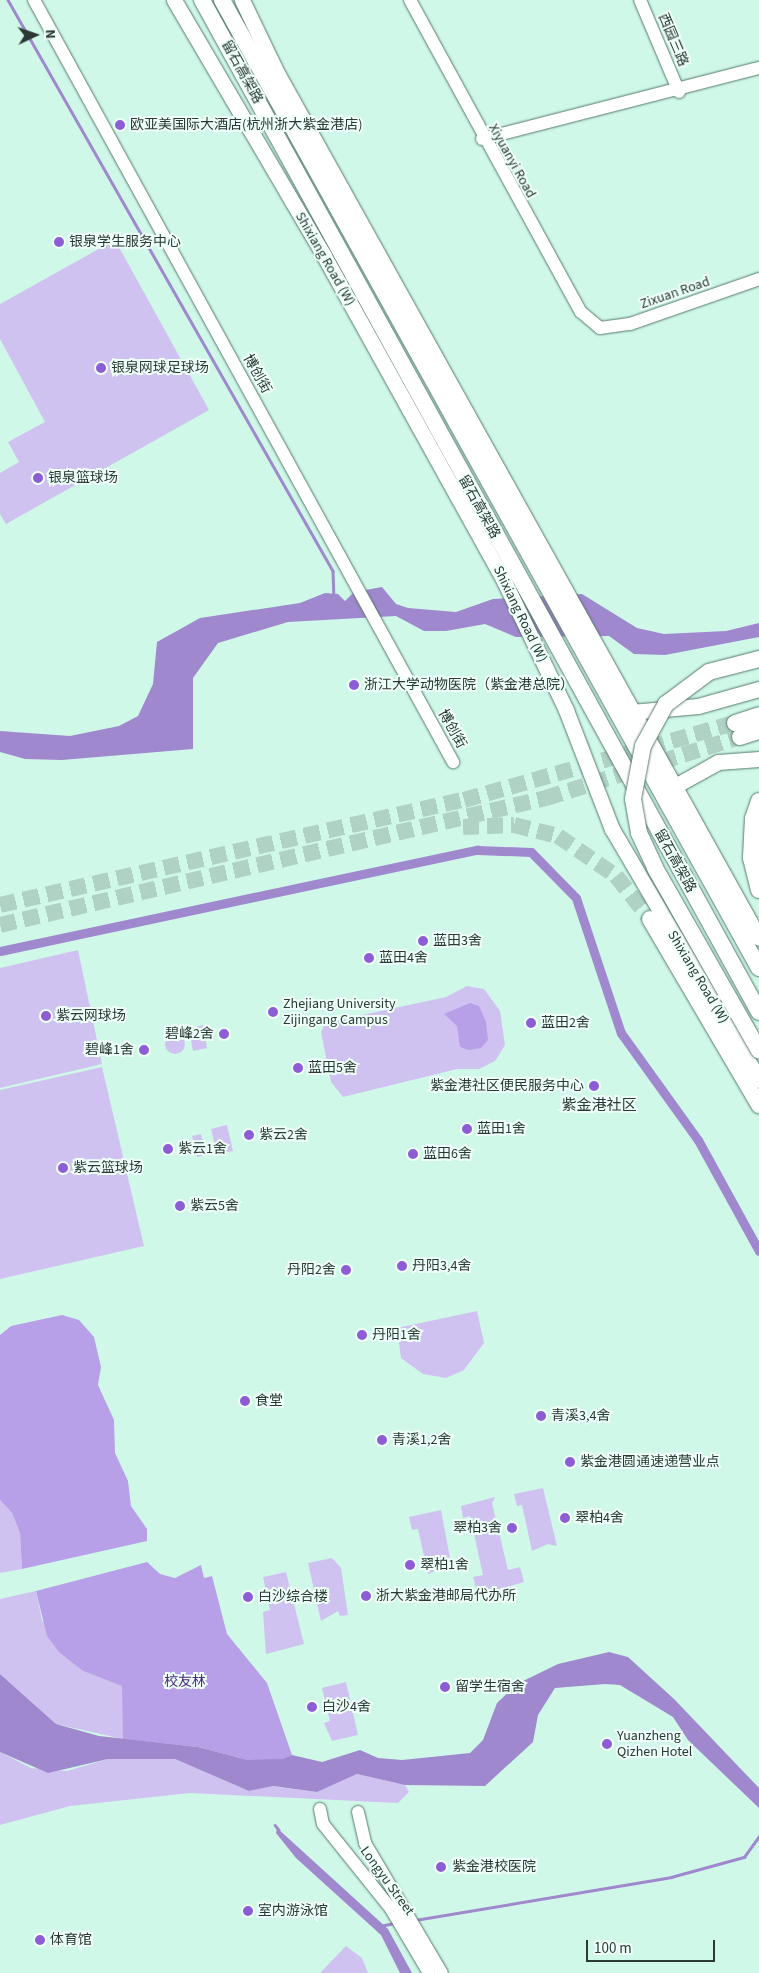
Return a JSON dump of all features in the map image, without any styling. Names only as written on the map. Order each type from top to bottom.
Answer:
[{"type":"highway","points":[[190,0],[209,33],[234,57]]},
{"type":"highway","name":"留石高架路","points":[[202,0],[234,57],[515,589],[560,653],[759,1012]]},
{"type":"highway","name":"留石高架路","points":[[222,0],[544,586],[583,641],[759,968]]},
{"type":"highway","points":[[231,0],[252,56]]},
{"type":"highway","points":[[759,659],[709,672],[666,704],[643,746],[633,798],[639,833],[655,868],[759,1050]]},
{"type":"highway","points":[[759,715],[737,730],[759,731]]},
{"type":"highway","points":[[759,800],[753,818],[751,858],[759,890]]},
{"type":"highway","points":[[650,919],[759,1105]]},
{"type":"main road","name":"Shixiang Road (W)","points":[[174,0],[324,256],[515,589],[537,648],[612,829],[759,1080]]},
{"type":"main road","points":[[242,0],[277,73],[565,589],[583,641],[630,712],[675,786],[759,938]]},
{"type":"main road","points":[[630,712],[698,706],[759,689]]},
{"type":"main road","points":[[675,786],[718,762],[759,759]]},
{"type":"street","name":"博创街","points":[[34,0],[453,762]]},
{"type":"street","name":"Xiyuanyi Road","points":[[410,0],[482,139],[581,312],[600,328]]},
{"type":"street","name":"西园三路","points":[[640,0],[679,92]]},
{"type":"street","points":[[482,139],[679,92],[759,68]]},
{"type":"street","name":"Zixuan Road","points":[[600,328],[630,324],[759,280]]},
{"type":"street","name":"Longyu Street","points":[[320,1809],[323,1824],[419,1941],[442,1973]]},
{"type":"street","name":"Longyu Street","points":[[358,1812],[365,1843],[404,1904],[429,1973]]},
{"type":"shaded area","name":"银泉网球足球场","points":[[115,240],[209,410],[6,524],[0,514],[0,473],[19,462],[8,442],[45,422],[0,339],[0,304]]},
{"type":"shaded area","points":[[382,587],[396,604],[408,608],[456,612],[493,599],[582,594],[637,628],[664,634],[726,631],[759,623],[759,637],[665,655],[634,654],[609,636],[516,637],[485,624],[446,631],[424,631],[396,616],[288,622],[218,643],[193,678],[193,749],[62,760],[25,759],[0,752],[0,731],[70,736],[119,726],[138,716],[153,684],[157,642],[200,618],[300,603],[325,593],[338,594],[345,601],[354,592]]},
{"type":"shaded area","name":"紫云网球场","points":[[78,950],[102,1064],[0,1088],[0,968]]},
{"type":"shaded area","points":[[467,986],[484,989],[500,1011],[505,1045],[495,1061],[479,1069],[457,1069],[343,1097],[331,1082],[321,1032],[325,1023],[446,997]]},
{"type":"shaded area","points":[[203,1025],[207,1048],[193,1051],[189,1029]]},
{"type":"shaded area","points":[[171,1034],[179,1034],[185,1040],[185,1048],[179,1054],[171,1054],[165,1048],[165,1040]]},
{"type":"shaded area","name":"紫云篮球场","points":[[102,1067],[144,1246],[0,1279],[0,1090]]},
{"type":"shaded area","points":[[227,1125],[233,1151],[217,1154],[211,1129]]},
{"type":"shaded area","points":[[201,1134],[206,1155],[197,1157],[192,1136]]},
{"type":"shaded area","points":[[477,1311],[484,1343],[464,1370],[446,1378],[423,1374],[401,1358],[397,1328]]},
{"type":"shaded area","points":[[543,1488],[557,1546],[548,1544],[532,1551],[522,1505],[517,1506],[514,1494]]},
{"type":"shaded area","points":[[495,1497],[492,1503],[508,1570],[520,1567],[524,1582],[478,1596],[473,1577],[483,1575],[470,1516],[463,1518],[461,1506]]},
{"type":"shaded area","points":[[0,1500],[12,1513],[20,1533],[22,1569],[0,1573]]},
{"type":"shaded area","points":[[441,1510],[452,1569],[446,1571],[445,1567],[428,1574],[418,1529],[412,1530],[409,1517]]},
{"type":"shaded area","points":[[332,1558],[341,1568],[348,1615],[340,1616],[338,1611],[321,1621],[308,1563]]},
{"type":"shaded area","points":[[286,1572],[304,1644],[266,1654],[263,1612],[270,1610],[263,1577]]},
{"type":"shaded area","points":[[36,1591],[42,1620],[83,1671],[123,1686],[123,1739],[56,1724],[0,1674],[0,1599]]},
{"type":"shaded area","points":[[609,1652],[628,1657],[674,1699],[759,1788],[759,1808],[688,1740],[673,1717],[620,1685],[605,1684],[555,1688],[538,1715],[533,1742],[485,1786],[405,1785],[357,1774],[317,1792],[273,1786],[249,1791],[175,1759],[108,1759],[48,1773],[0,1752],[0,1674],[56,1724],[99,1736],[198,1747],[248,1760],[283,1759],[292,1755],[322,1762],[360,1750],[378,1758],[402,1760],[470,1753],[483,1740],[497,1703],[517,1684],[558,1664]]},
{"type":"shaded area","points":[[346,1682],[358,1735],[332,1741],[324,1723],[330,1721],[322,1688]]},
{"type":"shaded area","points":[[0,1752],[31,1768],[67,1771],[108,1759],[175,1759],[249,1791],[272,1786],[317,1792],[357,1774],[405,1785],[409,1792],[398,1803],[190,1793],[70,1806],[0,1825]]},
{"type":"shaded area","points":[[277,1828],[388,1929],[412,1973],[400,1973],[381,1935],[296,1858],[276,1833]]},
{"type":"shaded area","points":[[346,1946],[362,1958],[368,1973],[320,1973]]},
{"type":"green space","points":[[470,1003],[479,1006],[486,1022],[488,1040],[481,1048],[469,1050],[460,1047],[457,1026],[444,1014]]},
{"type":"green space","points":[[62,1315],[79,1320],[94,1337],[101,1367],[98,1385],[114,1420],[115,1453],[128,1481],[131,1506],[147,1529],[147,1541],[22,1569],[20,1533],[12,1513],[0,1500],[0,1335],[11,1326]]},
{"type":"green space","name":"校友林","points":[[147,1562],[160,1574],[175,1578],[201,1565],[204,1578],[212,1576],[227,1634],[267,1683],[292,1755],[283,1760],[248,1760],[198,1747],[123,1739],[122,1686],[83,1671],[59,1652],[47,1636],[36,1591]]},
{"type":"waterway","points":[[8,0],[333,571],[334,595]]},
{"type":"waterway","points":[[0,951],[477,850],[531,852],[576,898],[621,1033],[698,1140],[759,1251]]},
{"type":"waterway","points":[[275,1825],[279,1830]]},
{"type":"waterway","points":[[415,1920],[671,1877],[744,1857],[759,1836]]},
{"type":"waterway","points":[[380,1926],[394,1923]]},
{"type":"tunnel","points":[[0,905],[464,800],[735,723]]},
{"type":"tunnel","points":[[0,925],[546,798],[740,737]]},
{"type":"tunnel","points":[[463,827],[514,825],[558,836],[616,876],[650,919]]},
{"type":"place","name":"欧亚美国际大酒店(杭州浙大紫金港店)","points":[[120,125]]},
{"type":"place","name":"银泉学生服务中心","points":[[59,242]]},
{"type":"place","name":"银泉网球足球场","points":[[101,368]]},
{"type":"place","name":"银泉篮球场","points":[[38,478]]},
{"type":"place","name":"浙江大学动物医院（紫金港总院）","points":[[354,685]]},
{"type":"place","name":"蓝田3舍","points":[[423,941]]},
{"type":"place","name":"蓝田4舍","points":[[369,958]]},
{"type":"place","name":"Zhejiang University Zijingang Campus","points":[[273,1012]]},
{"type":"place","name":"紫云网球场","points":[[46,1016]]},
{"type":"place","name":"蓝田2舍","points":[[531,1023]]},
{"type":"place","name":"碧峰2舍","points":[[224,1034]]},
{"type":"place","name":"碧峰1舍","points":[[144,1050]]},
{"type":"place","name":"蓝田5舍","points":[[298,1068]]},
{"type":"place","name":"紫金港社区便民服务中心","points":[[594,1086]]},
{"type":"place","name":"蓝田1舍","points":[[467,1129]]},
{"type":"place","name":"紫云2舍","points":[[249,1135]]},
{"type":"place","name":"紫云1舍","points":[[168,1149]]},
{"type":"place","name":"蓝田6舍","points":[[413,1154]]},
{"type":"place","name":"紫云篮球场","points":[[63,1168]]},
{"type":"place","name":"紫云5舍","points":[[180,1206]]},
{"type":"place","name":"丹阳3,4舍","points":[[402,1266]]},
{"type":"place","name":"丹阳2舍","points":[[346,1270]]},
{"type":"place","name":"丹阳1舍","points":[[362,1335]]},
{"type":"place","name":"食堂","points":[[245,1401]]},
{"type":"place","name":"青溪3,4舍","points":[[541,1416]]},
{"type":"place","name":"青溪1,2舍","points":[[382,1440]]},
{"type":"place","name":"紫金港圆通速递营业点","points":[[570,1462]]},
{"type":"place","name":"翠柏4舍","points":[[565,1518]]},
{"type":"place","name":"翠柏3舍","points":[[512,1528]]},
{"type":"place","name":"翠柏1舍","points":[[410,1565]]},
{"type":"place","name":"浙大紫金港邮局代办所","points":[[366,1596]]},
{"type":"place","name":"白沙综合楼","points":[[248,1597]]},
{"type":"place","name":"留学生宿舍","points":[[445,1687]]},
{"type":"place","name":"白沙4舍","points":[[312,1707]]},
{"type":"place","name":"Yuanzheng Qizhen Hotel","points":[[607,1744]]},
{"type":"place","name":"紫金港校医院","points":[[441,1867]]},
{"type":"place","name":"室内游泳馆","points":[[248,1911]]},
{"type":"place","name":"体育馆","points":[[40,1940]]},
{"type":"district","name":"紫金港社区","points":[[599,1106]]}]
